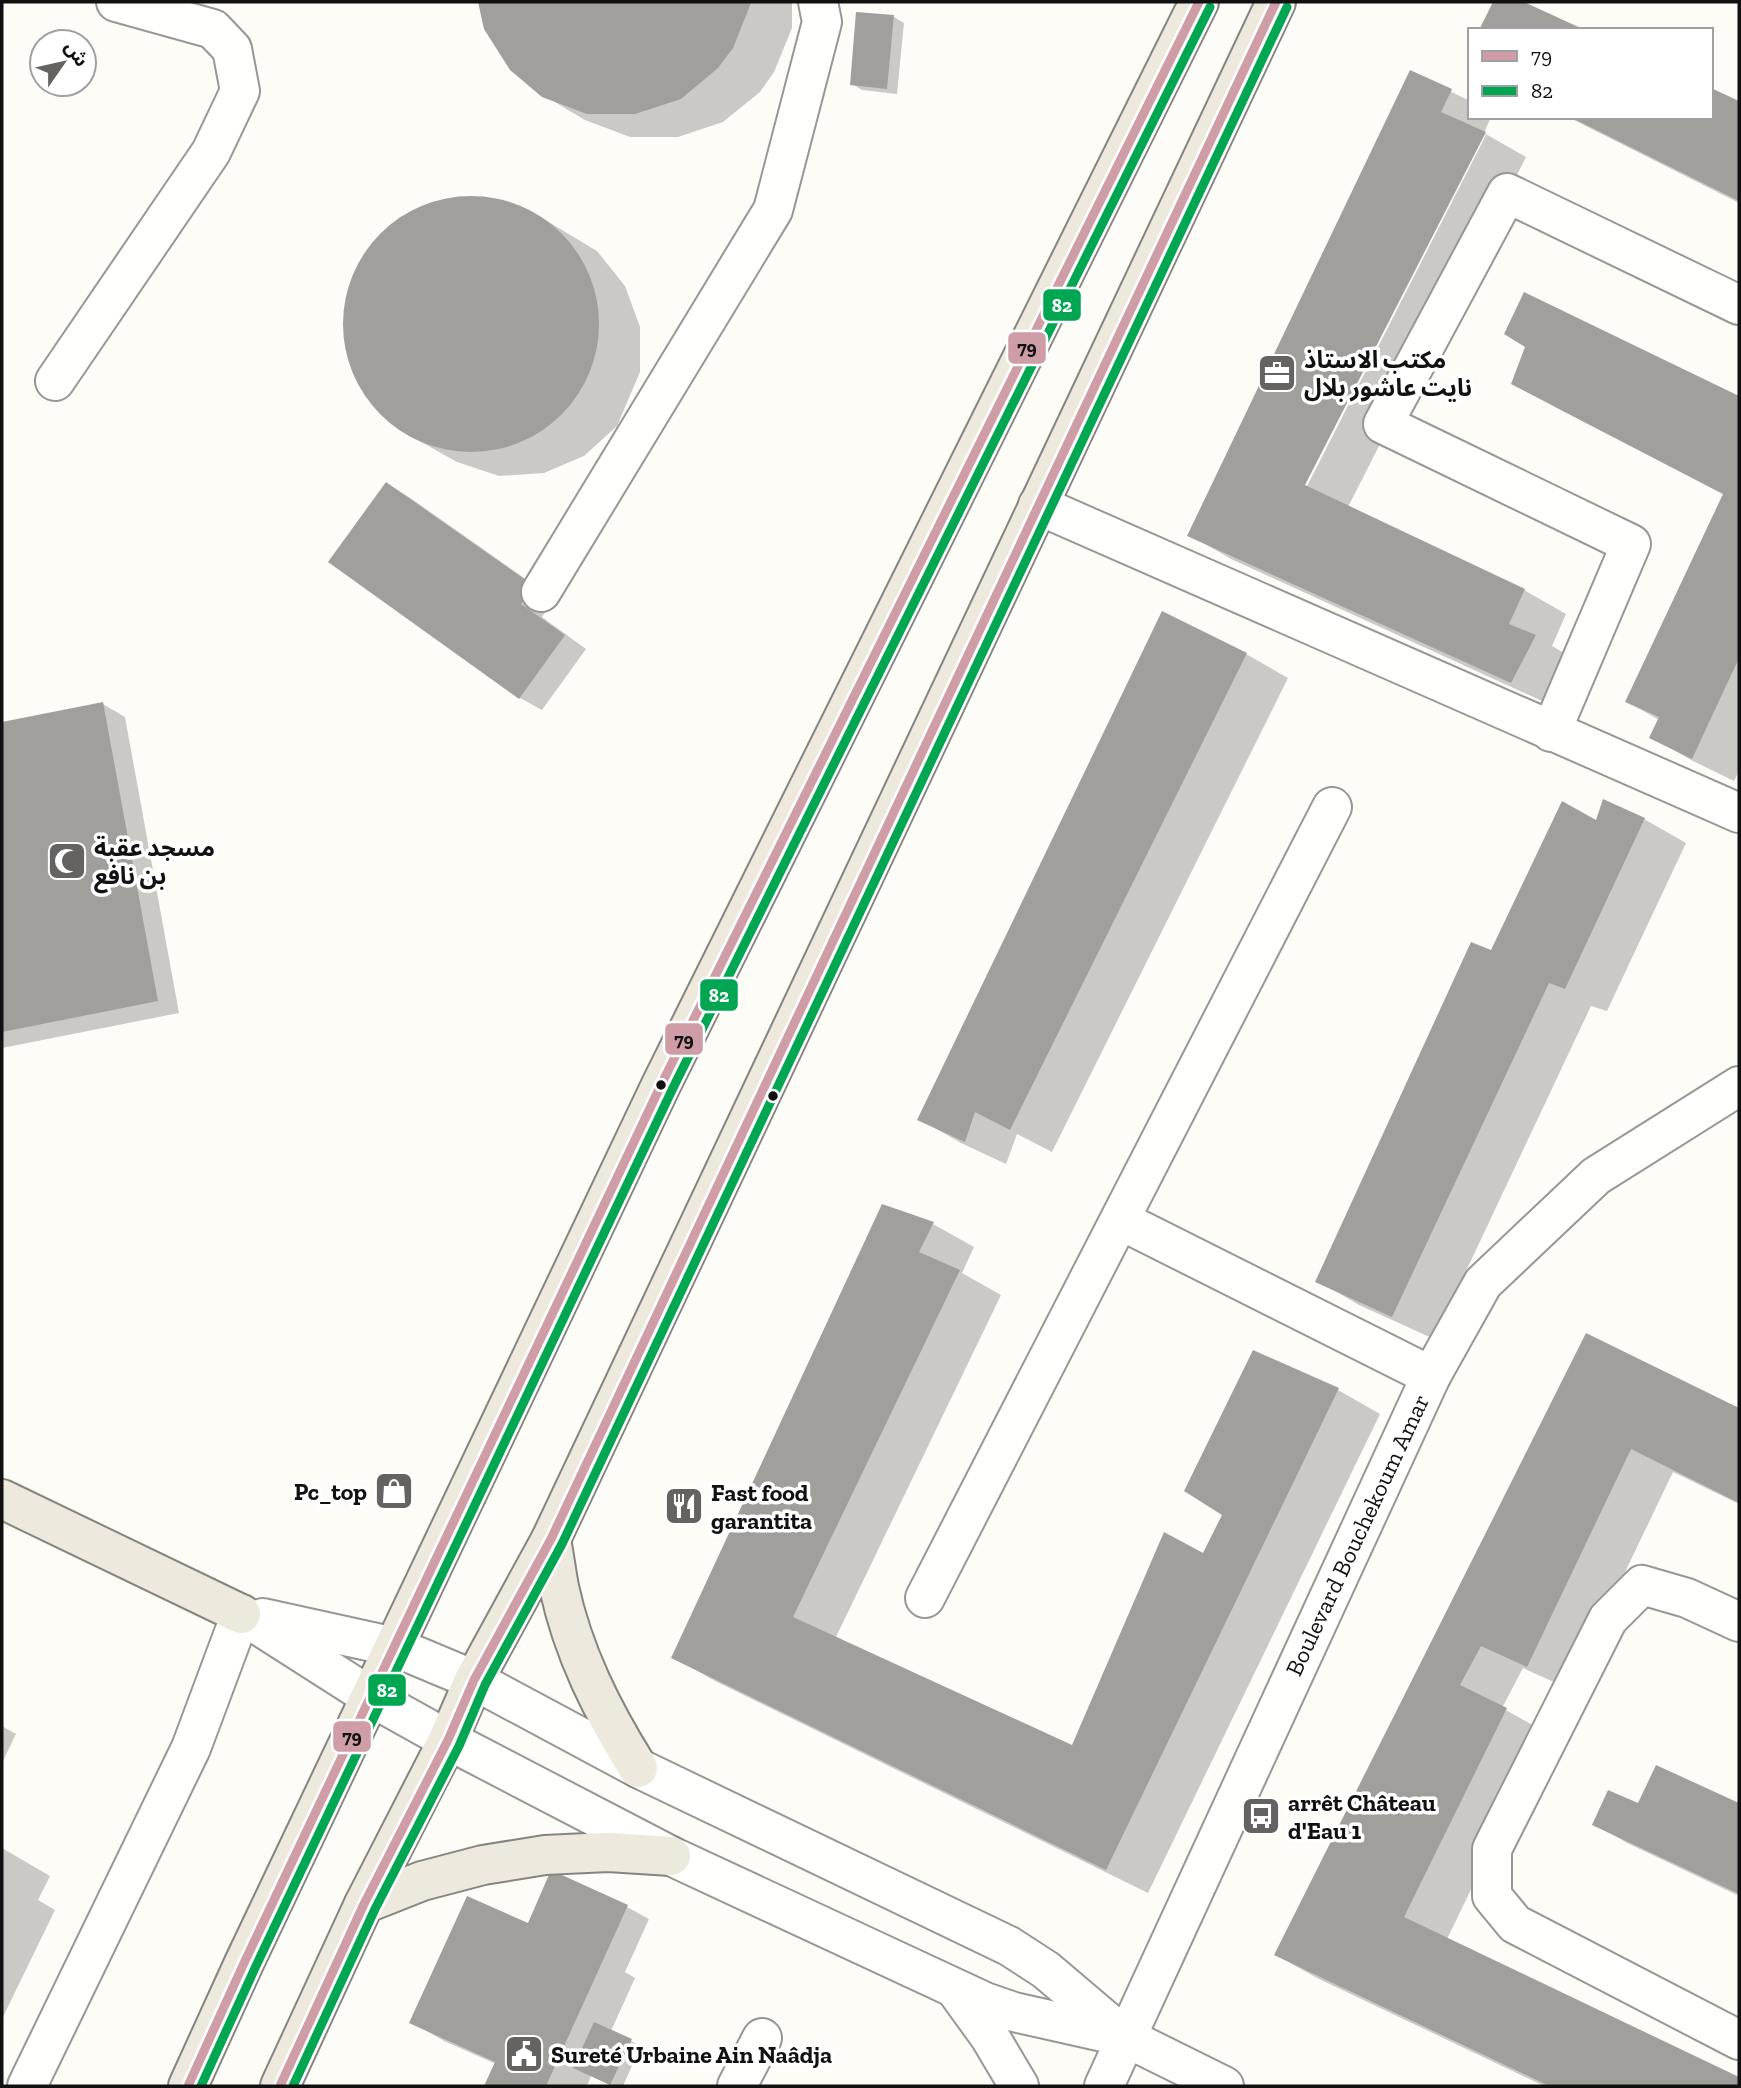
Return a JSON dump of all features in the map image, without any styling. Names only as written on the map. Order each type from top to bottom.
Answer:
[{"type":"main road","points":[[188,2086],[661,1085],[1199,2]]},
{"type":"main road","points":[[280,2086],[364,1904],[448,1741],[474,1680],[551,1539],[1276,2]]},
{"type":"main road","points":[[2,1499],[241,1614]]},
{"type":"main road","points":[[551,1539],[559,1588],[590,1682],[612,1726],[638,1768]]},
{"type":"main road","points":[[364,1904],[422,1881],[483,1865],[532,1857],[608,1852],[671,1856]]},
{"type":"street","points":[[55,381],[211,152],[240,91],[232,49],[213,29],[116,2]]},
{"type":"street","points":[[541,592],[773,210],[822,22],[818,2]]},
{"type":"street","points":[[1551,732],[1631,544],[1383,424],[1507,194],[1739,305]]},
{"type":"street","points":[[1038,505],[1739,813]]},
{"type":"street","points":[[925,1598],[1332,807]]},
{"type":"street","name":"Boulevard Bouchekoum Amar","points":[[1104,2086],[1431,1376],[1483,1283],[1596,1177],[1739,1086]]},
{"type":"street","points":[[1120,1220],[1431,1376]]},
{"type":"street","points":[[1739,1622],[1688,1598],[1642,1585],[1608,1619],[1492,1849],[1492,1896],[1515,1924],[1739,2040]]},
{"type":"street","points":[[241,1614],[395,1647],[474,1680],[638,1768],[1009,1946],[1045,1970],[1125,2037]]},
{"type":"street","points":[[241,1614],[371,1697],[448,1741],[671,1856],[956,1990],[1014,2011],[1125,2037],[1224,2086]]},
{"type":"street","points":[[27,2086],[191,1748],[241,1614]]},
{"type":"street","points":[[956,1990],[990,2037],[1019,2086]]},
{"type":"street","points":[[737,2086],[762,2038]]},
{"type":"building","points":[[478,2],[751,3],[733,48],[718,68],[681,99],[635,114],[587,114],[542,97],[510,70],[484,29]]},
{"type":"building","points":[[1493,2],[1524,2],[1581,28],[1480,28]]},
{"type":"building","points":[[856,12],[894,15],[887,89],[850,85]]},
{"type":"building","points":[[1410,70],[1452,89],[1441,112],[1486,132],[1305,485],[1525,589],[1509,624],[1536,635],[1511,683],[1187,536]]},
{"type":"building","points":[[1713,89],[1739,101],[1739,201],[1574,119],[1713,119]]},
{"type":"building","points":[[471,196],[508,201],[542,217],[562,233],[578,253],[594,287],[599,324],[594,361],[578,395],[562,415],[542,431],[508,447],[471,452],[434,447],[400,431],[380,415],[364,395],[348,361],[343,324],[348,287],[364,253],[380,233],[400,217],[434,201]]},
{"type":"building","points":[[1524,292],[1739,396],[1739,658],[1692,759],[1649,738],[1659,717],[1625,702],[1723,494],[1511,384],[1525,347],[1504,334]]},
{"type":"building","points":[[386,482],[533,585],[521,604],[565,635],[519,699],[328,562]]},
{"type":"building","points":[[1162,611],[1247,653],[1010,1130],[975,1112],[965,1142],[917,1120]]},
{"type":"building","name":"مسجد عقبة بن نافع","points":[[103,702],[158,1001],[2,1032],[2,722]]},
{"type":"building","points":[[1603,799],[1645,818],[1565,989],[1549,983],[1392,1317],[1315,1282],[1471,942],[1491,950],[1562,801],[1596,820]]},
{"type":"building","points":[[882,1204],[934,1222],[919,1252],[960,1270],[793,1617],[1072,1745],[1164,1532],[1203,1553],[1222,1515],[1184,1491],[1253,1350],[1339,1388],[1106,1870],[671,1658]]},
{"type":"building","points":[[1586,1333],[1739,1408],[1739,1503],[1631,1449],[1527,1667],[1481,1646],[1460,1685],[1507,1708],[1404,1917],[1739,2077],[1739,2086],[1549,2086],[1274,1955]]},
{"type":"building","points":[[1656,1765],[1739,1803],[1739,1894],[1592,1825],[1608,1790],[1638,1803]]},
{"type":"building","points":[[551,1870],[628,1905],[546,2086],[484,2086],[495,2062],[409,2023],[467,1896],[528,1923]]},
{"type":"building","points":[[594,2022],[632,2039],[610,2085],[573,2068]]},
{"type":"transit line","name":"79","points":[[188,2086],[661,1085],[1199,2]]},
{"type":"transit line","name":"79","points":[[280,2086],[364,1904],[448,1740],[474,1680],[551,1539],[1276,2]]},
{"type":"transit line","name":"82","points":[[201,2086],[672,1090],[1210,7]]},
{"type":"transit line","name":"82","points":[[293,2086],[375,1909],[459,1746],[485,1685],[562,1544],[1287,7]]},
{"type":"place","name":"مكتب الاستاذ نايت عاشور بلال","points":[[1277,373]]},
{"type":"place","name":"مسجد عقبة بن نافع","points":[[67,861]]},
{"type":"place","name":"Pc_top","points":[[394,1491]]},
{"type":"place","name":"Fast food garantita","points":[[684,1506]]},
{"type":"place","name":"arrêt Château d'Eau 1","points":[[1261,1816]]},
{"type":"place","name":"Sureté Urbaine Ain Naâdja","points":[[524,2054]]}]
